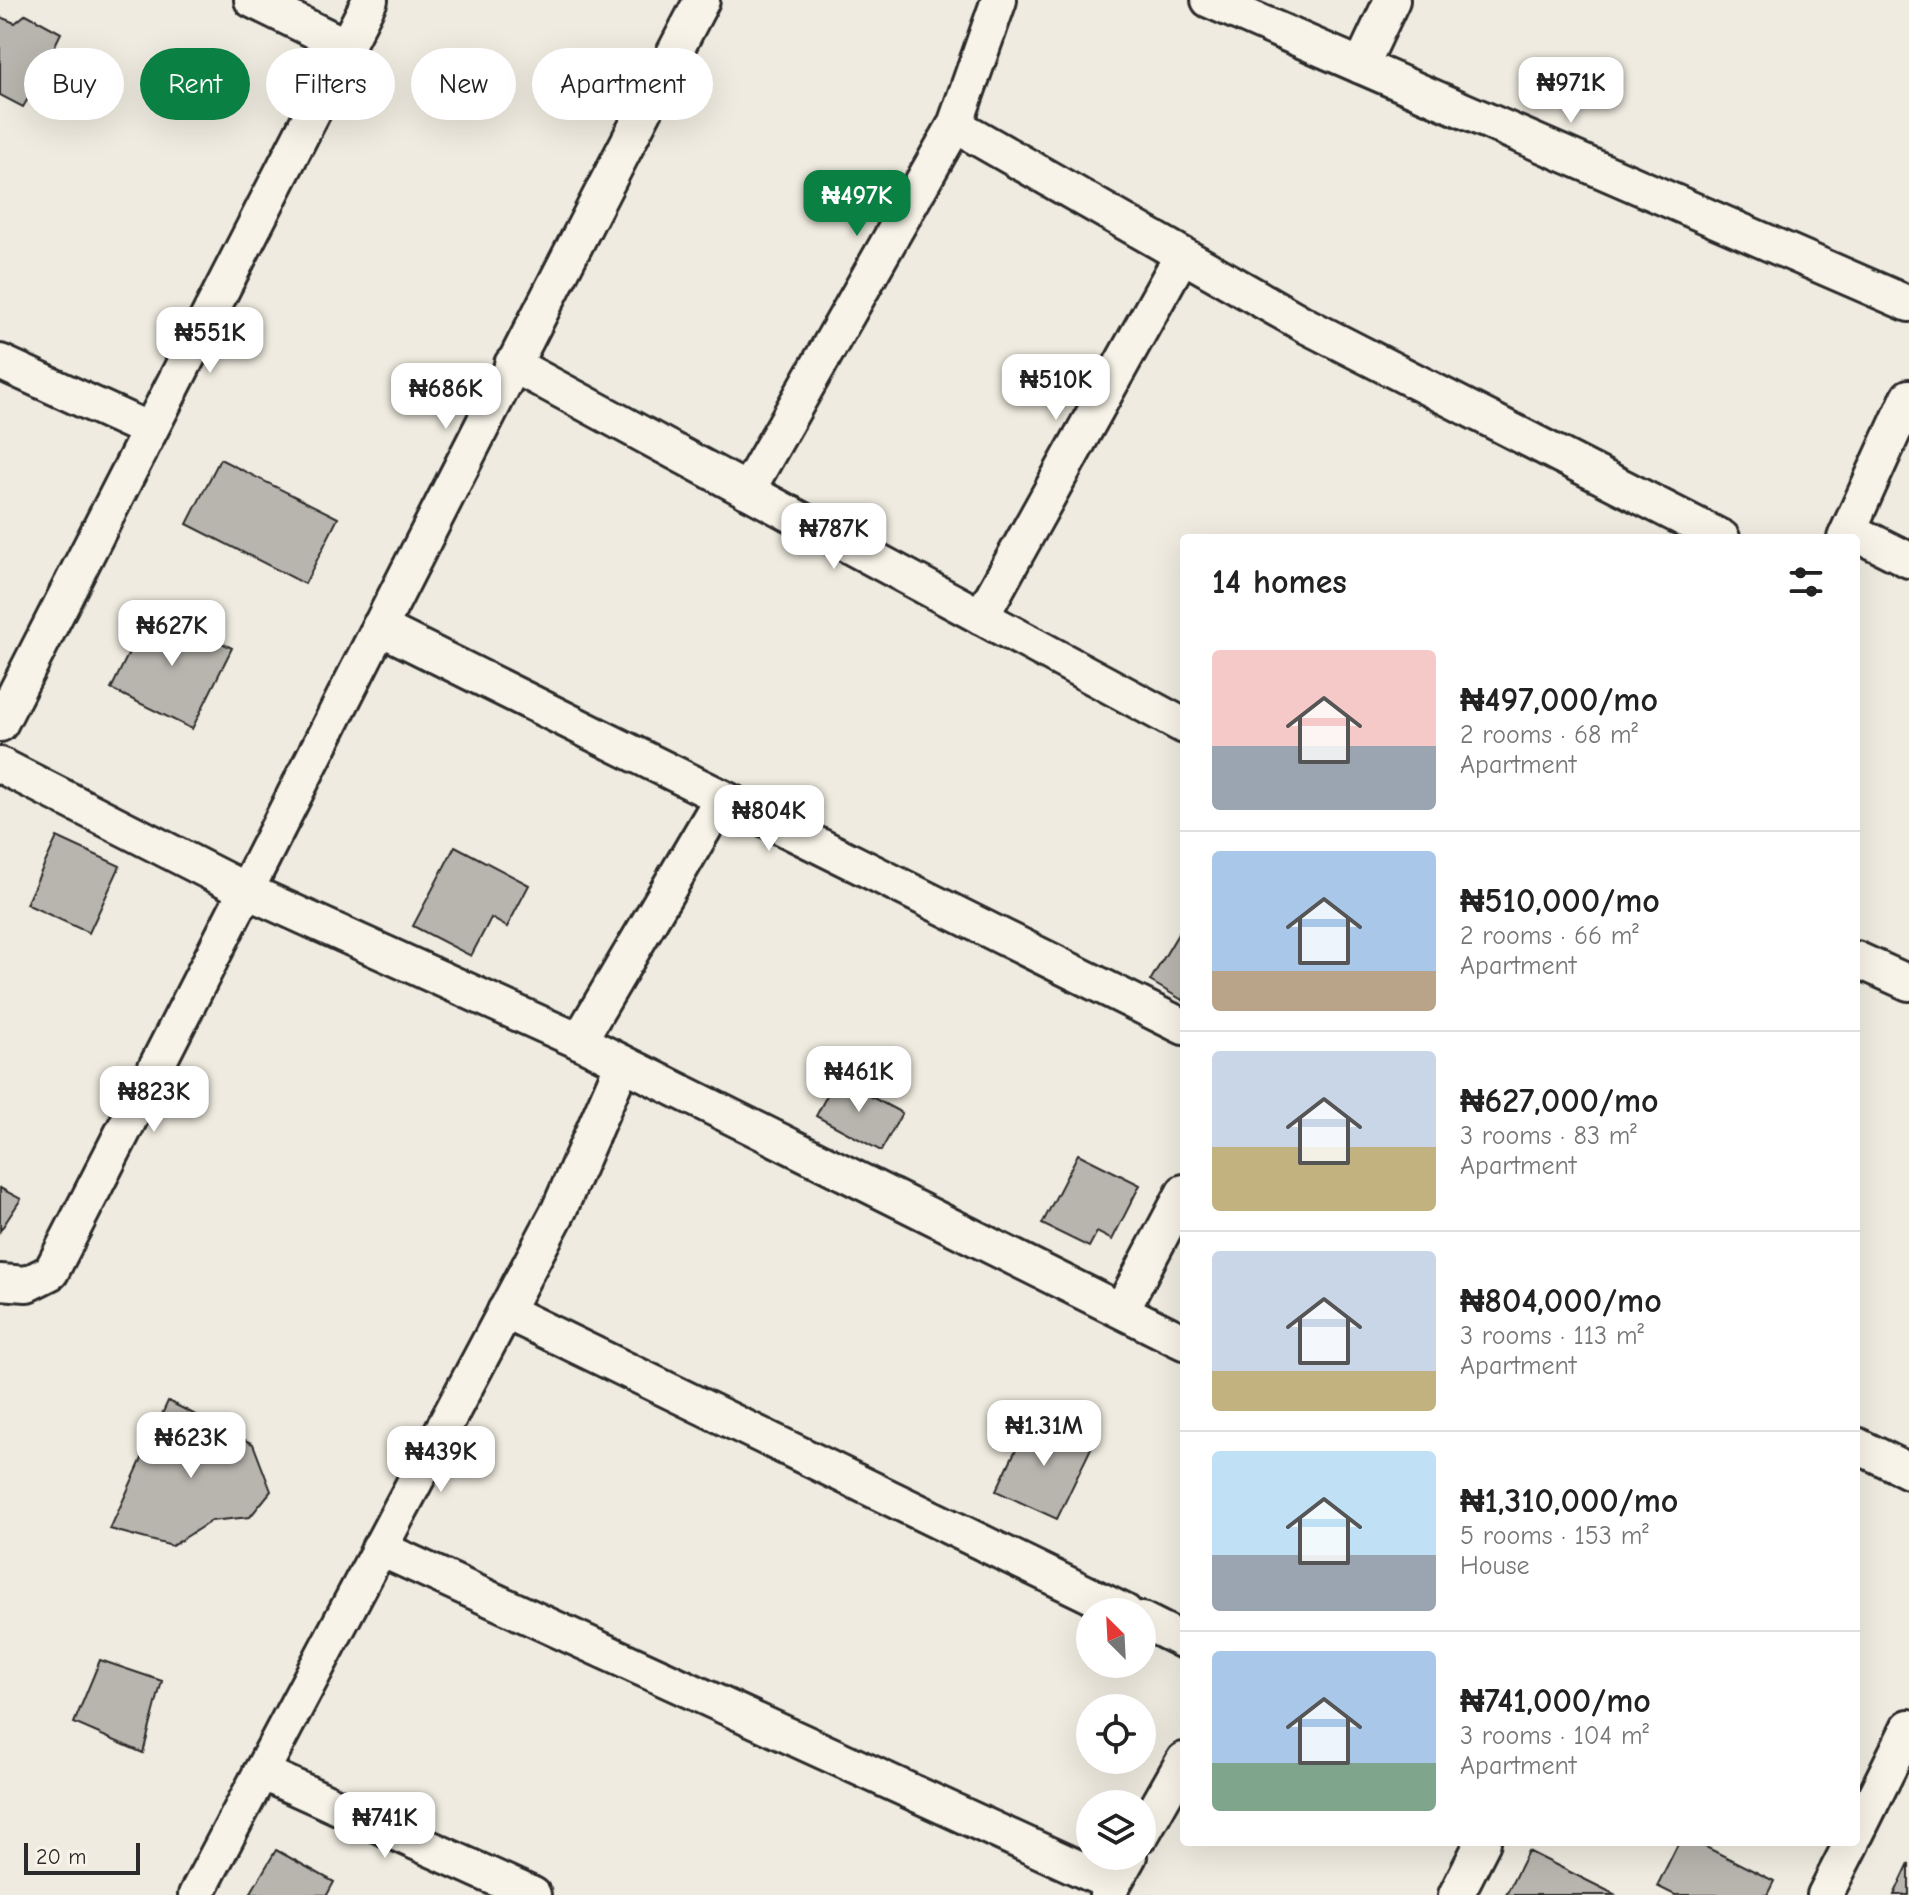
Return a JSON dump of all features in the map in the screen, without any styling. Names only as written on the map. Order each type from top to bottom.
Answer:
[{"type":"street","points":[[252,0],[346,46]]},
{"type":"street","points":[[0,724],[370,0]]},
{"type":"street","points":[[0,1282],[27,1284],[51,1272],[512,364],[702,0]]},
{"type":"street","points":[[747,491],[955,125],[999,0]]},
{"type":"street","points":[[1209,0],[1909,304]]},
{"type":"street","points":[[1361,66],[1392,0]]},
{"type":"street","points":[[955,125],[1307,326],[1714,534]]},
{"type":"street","points":[[981,617],[1182,255]]},
{"type":"street","points":[[0,362],[149,430]]},
{"type":"street","points":[[512,364],[1180,724]]},
{"type":"street","points":[[1847,534],[1909,397]]},
{"type":"street","points":[[1860,539],[1909,560]]},
{"type":"street","points":[[379,627],[1180,1025]]},
{"type":"street","points":[[0,765],[247,891],[579,1041],[1180,1340]]},
{"type":"street","points":[[579,1041],[722,798]]},
{"type":"street","points":[[1860,961],[1909,983]]},
{"type":"street","points":[[196,1895],[559,1210],[623,1063]]},
{"type":"street","points":[[1122,1309],[1180,1200]]},
{"type":"street","points":[[505,1311],[1096,1598]]},
{"type":"street","points":[[1860,1447],[1909,1471]]},
{"type":"street","points":[[379,1548],[1117,1878]]},
{"type":"street","points":[[1156,1627],[1180,1639]]},
{"type":"street","points":[[1860,1826],[1909,1727]]},
{"type":"street","points":[[1156,1809],[1180,1767]]},
{"type":"street","points":[[261,1772],[533,1895]]},
{"type":"street","points":[[1456,1895],[1481,1846]]},
{"type":"street","points":[[1825,1895],[1850,1846]]},
{"type":"building","points":[[26,14],[61,33],[54,48],[24,48],[23,107],[0,95],[0,17],[15,23]]},
{"type":"building","points":[[220,459],[338,518],[305,584],[187,524]]},
{"type":"building","points":[[151,608],[232,648],[192,729],[111,689]]},
{"type":"building","points":[[57,837],[120,866],[89,933],[26,904]]},
{"type":"building","points":[[455,846],[529,885],[507,927],[491,918],[471,956],[413,926]]},
{"type":"building","points":[[1180,931],[1180,999],[1150,981]]},
{"type":"building","points":[[836,1078],[902,1113],[881,1151],[816,1116]]},
{"type":"building","points":[[1078,1154],[1140,1185],[1112,1240],[1097,1232],[1089,1247],[1042,1224]]},
{"type":"building","points":[[0,1188],[21,1199],[0,1231]]},
{"type":"building","points":[[168,1401],[253,1444],[271,1491],[250,1517],[211,1521],[172,1546],[110,1529]]},
{"type":"building","points":[[1031,1418],[1092,1446],[1057,1519],[996,1491]]},
{"type":"building","points":[[100,1660],[162,1681],[143,1753],[74,1723]]},
{"type":"building","points":[[1677,1846],[1704,1846],[1774,1881],[1767,1895],[1675,1895],[1657,1886]]},
{"type":"building","points":[[276,1850],[334,1882],[327,1895],[250,1894]]},
{"type":"building","points":[[1528,1851],[1616,1895],[1506,1895]]},
{"type":"building","points":[[1909,1863],[1909,1895],[1894,1895]]}]
